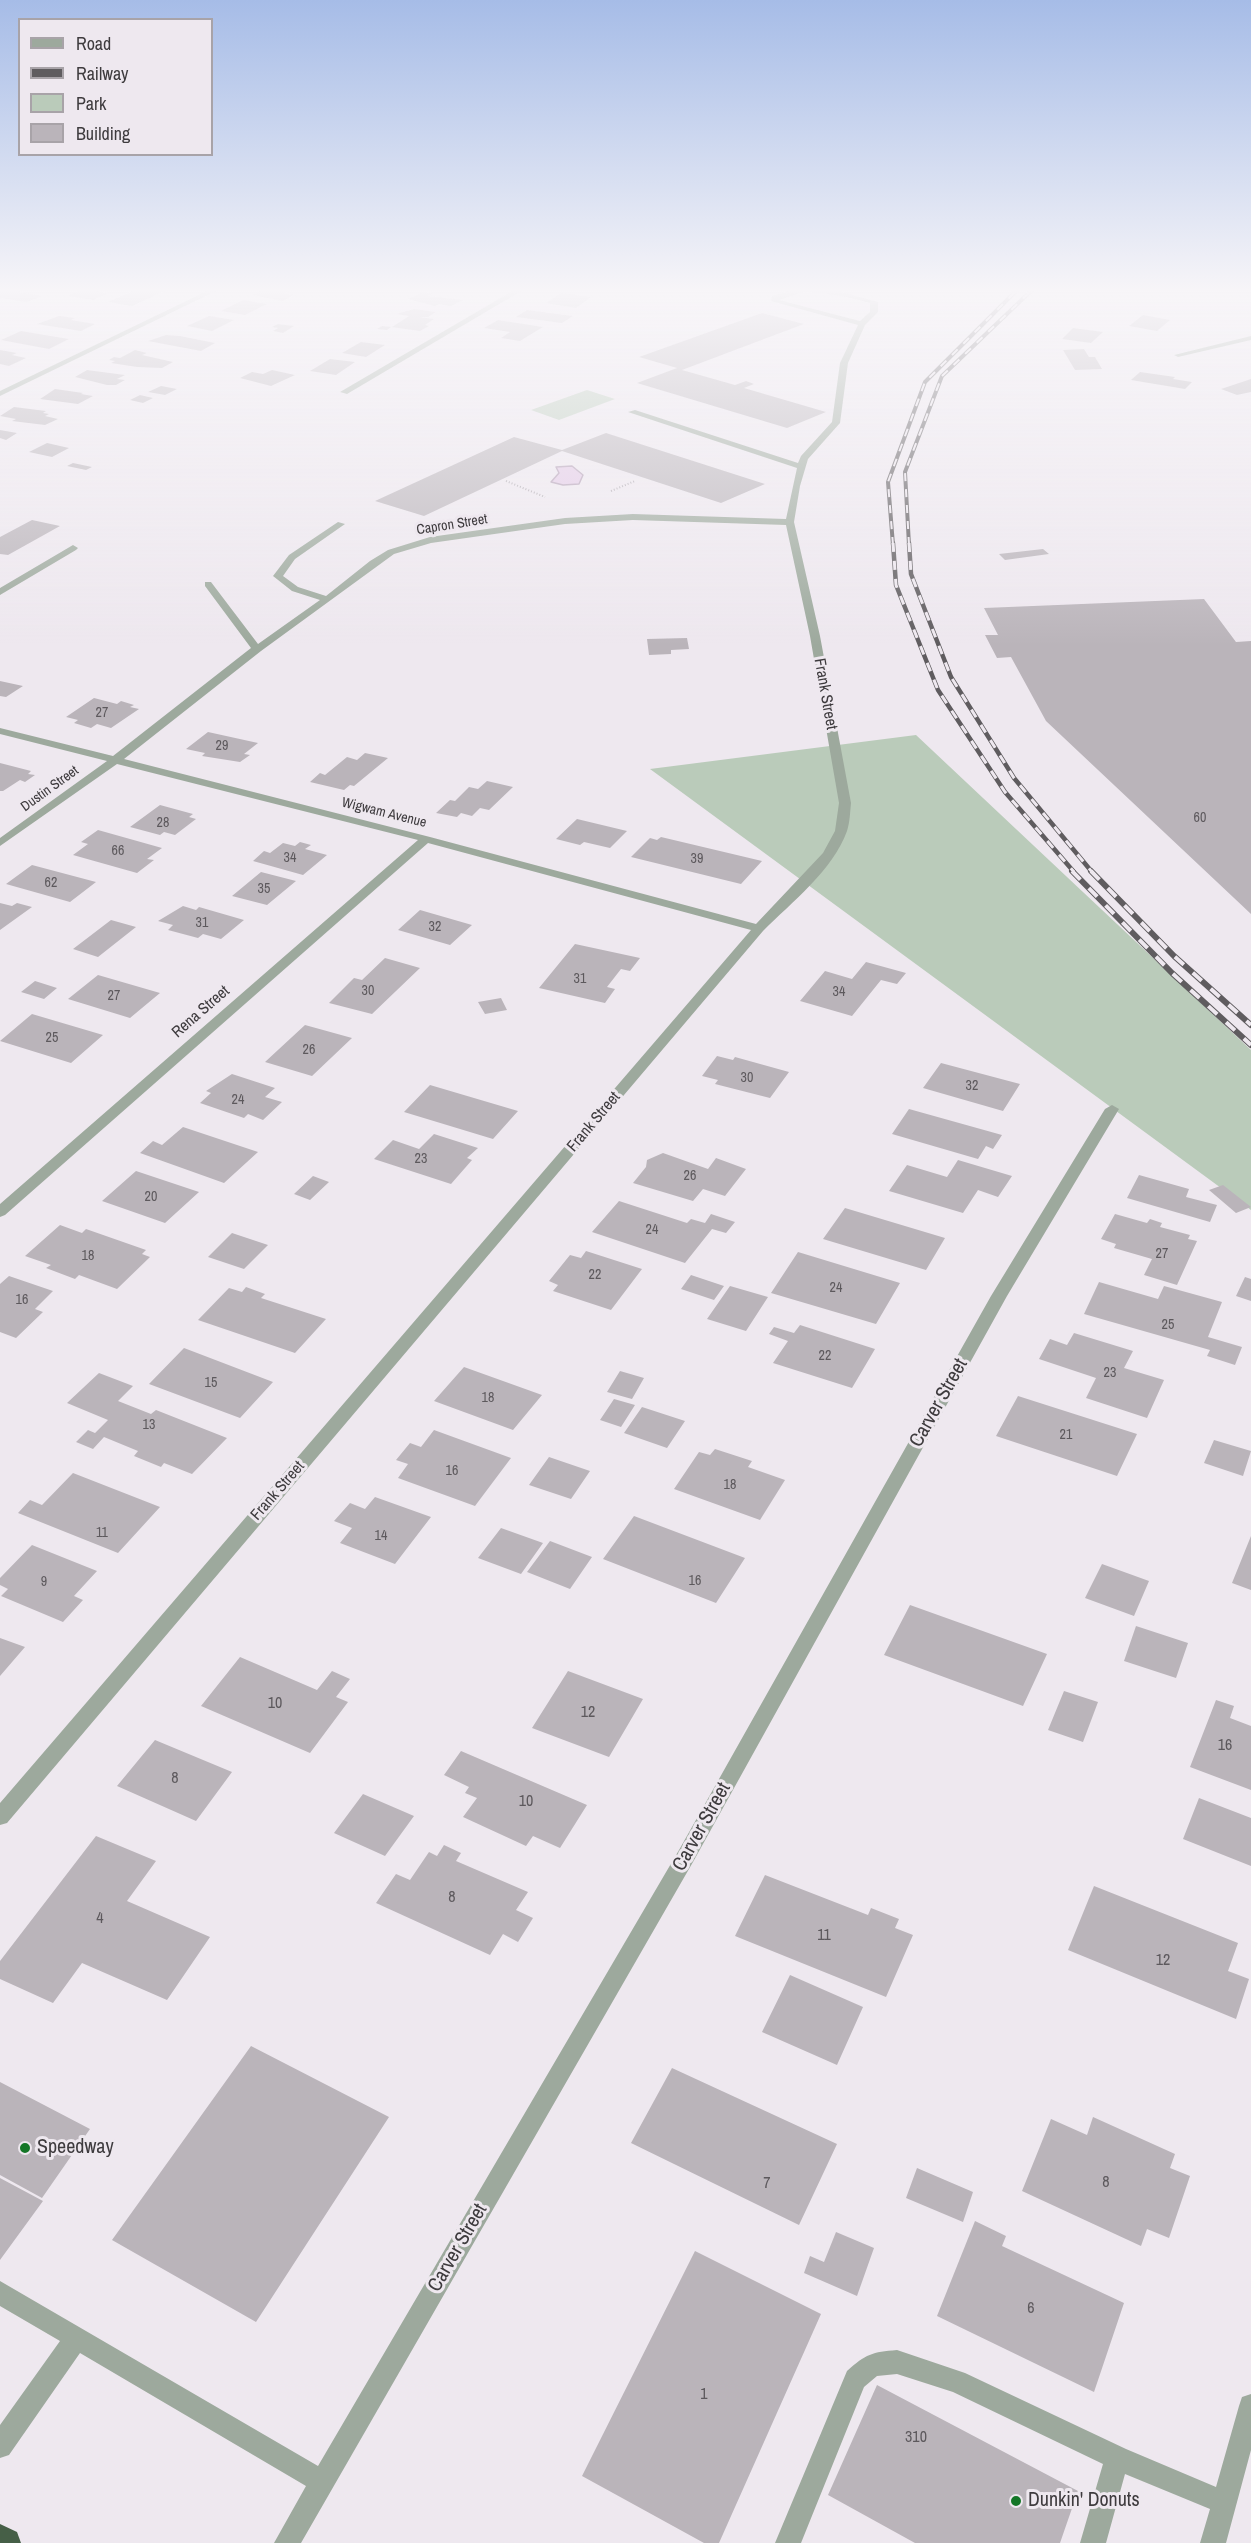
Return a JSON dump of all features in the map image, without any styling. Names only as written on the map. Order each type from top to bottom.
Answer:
[{"type":"highway","points":[[0,2540],[6,2543]]},
{"type":"street","name":"Frank Street","points":[[0,1817],[759,928],[827,856],[839,836],[844,821],[844,803],[815,636],[790,522],[804,458],[836,423],[838,409]]},
{"type":"street","points":[[632,411],[802,467]]},
{"type":"street","name":"Capron Street","points":[[117,759],[257,649],[373,562],[391,552],[439,539],[588,519],[635,517],[790,522]]},
{"type":"street","points":[[328,598],[306,595],[286,585],[278,576],[292,557],[341,524]]},
{"type":"street","points":[[0,592],[73,548]]},
{"type":"street","points":[[208,584],[257,649]]},
{"type":"street","name":"Wigwam Avenue","points":[[0,730],[426,839],[759,928]]},
{"type":"street","name":"Dustin Street","points":[[0,843],[117,759]]},
{"type":"street","name":"Rena Street","points":[[0,1212],[426,839]]},
{"type":"street","name":"Carver Street","points":[[287,2543],[680,1866],[999,1296],[1112,1108]]},
{"type":"street","points":[[0,2293],[322,2482]]},
{"type":"street","points":[[0,2446],[76,2338]]},
{"type":"street","points":[[788,2543],[855,2379],[872,2364],[897,2362],[957,2381],[1117,2458],[1225,2503]]},
{"type":"street","points":[[1214,2543],[1251,2406]]},
{"type":"street","points":[[1093,2543],[1117,2458]]},
{"type":"green space","points":[[535,409],[589,409],[559,420],[531,410]]},
{"type":"green space","points":[[916,735],[1251,1050],[1251,1210],[650,769]]},
{"type":"shaded area","points":[[572,466],[583,475],[579,484],[563,485],[551,482],[559,473],[556,467]]},
{"type":"building","points":[[11,409],[27,409],[46,411],[43,413],[49,414],[45,416],[58,419],[45,425],[12,421],[16,419],[0,416]]},
{"type":"building","points":[[723,409],[815,409],[826,412],[787,428]]},
{"type":"building","points":[[0,430],[17,433],[6,440],[0,438]]},
{"type":"building","points":[[606,433],[765,484],[721,503],[562,451],[424,516],[375,501],[514,437],[562,450]]},
{"type":"building","points":[[47,443],[69,448],[52,457],[29,452]]},
{"type":"building","points":[[73,463],[92,467],[86,470],[67,466]]},
{"type":"building","points":[[32,520],[60,526],[8,555],[0,554],[0,537]]},
{"type":"building","points":[[1043,549],[1049,554],[1005,560],[999,554]]},
{"type":"building","points":[[1204,599],[1236,642],[1251,641],[1251,914],[1046,721],[1011,657],[997,658],[985,635],[998,635],[984,608]]},
{"type":"building","points":[[687,638],[689,649],[671,650],[671,654],[649,655],[647,639]]},
{"type":"building","points":[[0,681],[23,686],[6,697],[0,696]]},
{"type":"building","points":[[94,698],[117,704],[121,701],[134,705],[130,707],[139,709],[111,728],[97,724],[91,728],[74,723],[78,720],[66,717]]},
{"type":"building","points":[[208,732],[258,743],[244,754],[250,755],[240,762],[202,756],[205,753],[186,749]]},
{"type":"building","points":[[365,753],[388,758],[354,786],[350,785],[344,790],[310,782],[320,773],[325,775],[347,757],[357,760]]},
{"type":"building","points":[[0,763],[31,771],[28,774],[35,775],[25,782],[20,780],[0,791]]},
{"type":"building","points":[[487,781],[513,787],[489,810],[480,808],[472,816],[461,813],[457,817],[436,813],[450,800],[455,801],[469,787],[478,789]]},
{"type":"building","points":[[160,805],[193,814],[189,817],[196,819],[175,835],[164,832],[160,835],[130,827]]},
{"type":"building","points":[[577,819],[627,831],[610,848],[584,842],[580,845],[556,839]]},
{"type":"building","points":[[98,830],[162,848],[147,859],[154,860],[137,873],[73,855],[88,844],[81,842]]},
{"type":"building","points":[[661,837],[762,861],[741,884],[631,857],[650,838],[657,840]]},
{"type":"building","points":[[300,842],[311,845],[305,849],[327,855],[303,875],[253,861],[264,851],[270,853],[283,843],[295,846]]},
{"type":"building","points":[[32,865],[96,882],[70,902],[6,884]]},
{"type":"building","points":[[261,872],[296,881],[267,905],[232,896]]},
{"type":"building","points":[[0,903],[12,906],[17,903],[32,907],[0,930]]},
{"type":"building","points":[[183,906],[196,910],[199,907],[244,920],[221,939],[203,934],[198,938],[168,930],[173,925],[158,921]]},
{"type":"building","points":[[420,910],[472,925],[450,945],[398,930]]},
{"type":"building","points":[[111,920],[136,927],[98,957],[73,949]]},
{"type":"building","points":[[575,944],[640,958],[630,971],[621,969],[607,987],[615,989],[605,1003],[539,988]]},
{"type":"building","points":[[385,958],[420,968],[372,1014],[329,1003],[354,978],[362,980]]},
{"type":"building","points":[[866,962],[906,973],[897,984],[881,980],[852,1016],[800,1001],[825,971],[852,979]]},
{"type":"building","points":[[98,975],[160,993],[130,1018],[68,999]]},
{"type":"building","points":[[35,981],[57,988],[44,999],[21,992]]},
{"type":"building","points":[[501,998],[507,1010],[485,1014],[478,1002]]},
{"type":"building","points":[[32,1014],[103,1035],[71,1063],[0,1041]]},
{"type":"building","points":[[305,1025],[352,1038],[312,1076],[265,1062]]},
{"type":"building","points":[[717,1056],[733,1060],[735,1057],[789,1072],[770,1098],[715,1084],[718,1080],[702,1076]]},
{"type":"building","points":[[941,1063],[1020,1084],[1003,1111],[923,1088]]},
{"type":"building","points":[[232,1074],[275,1088],[265,1097],[282,1102],[263,1120],[248,1114],[244,1118],[200,1103],[211,1093],[206,1091]]},
{"type":"building","points":[[430,1085],[518,1111],[493,1139],[404,1112]]},
{"type":"building","points":[[909,1109],[1002,1135],[993,1149],[986,1146],[978,1159],[892,1134]]},
{"type":"building","points":[[183,1127],[258,1152],[224,1183],[140,1153],[153,1141],[162,1145]]},
{"type":"building","points":[[434,1134],[478,1148],[467,1158],[472,1160],[451,1184],[374,1159],[393,1140],[419,1149]]},
{"type":"building","points":[[663,1153],[708,1169],[716,1158],[746,1169],[725,1196],[703,1189],[693,1201],[633,1183],[646,1167],[647,1160]]},
{"type":"building","points":[[958,1160],[1012,1176],[998,1197],[978,1190],[963,1213],[889,1191],[907,1165],[947,1177]]},
{"type":"building","points":[[136,1171],[199,1192],[165,1223],[102,1201]]},
{"type":"building","points":[[1139,1175],[1189,1189],[1186,1197],[1217,1205],[1210,1222],[1127,1198]]},
{"type":"building","points":[[313,1176],[329,1182],[310,1200],[294,1194]]},
{"type":"building","points":[[1223,1185],[1251,1207],[1236,1213],[1209,1190]]},
{"type":"building","points":[[619,1201],[687,1223],[691,1219],[705,1223],[711,1214],[735,1222],[726,1233],[712,1229],[685,1263],[592,1232]]},
{"type":"building","points":[[845,1208],[945,1238],[926,1270],[823,1239]]},
{"type":"building","points":[[1115,1214],[1147,1223],[1150,1219],[1162,1223],[1160,1227],[1190,1235],[1188,1239],[1197,1241],[1177,1285],[1144,1275],[1152,1259],[1114,1248],[1116,1244],[1101,1239]]},
{"type":"building","points":[[60,1225],[82,1233],[86,1229],[146,1250],[142,1254],[150,1257],[117,1289],[79,1275],[75,1279],[46,1268],[51,1265],[25,1256]]},
{"type":"building","points":[[232,1233],[268,1245],[244,1269],[208,1257]]},
{"type":"building","points":[[586,1251],[642,1269],[611,1310],[553,1291],[558,1285],[549,1281],[570,1255],[581,1258]]},
{"type":"building","points":[[798,1252],[900,1283],[876,1324],[771,1293]]},
{"type":"building","points":[[691,1275],[724,1286],[714,1300],[681,1289]]},
{"type":"building","points":[[9,1276],[53,1291],[35,1309],[43,1312],[16,1338],[0,1332],[0,1284]]},
{"type":"building","points":[[1245,1277],[1251,1279],[1251,1301],[1236,1296]]},
{"type":"building","points":[[1099,1282],[1158,1299],[1164,1286],[1222,1302],[1208,1337],[1242,1347],[1235,1365],[1207,1356],[1210,1350],[1084,1314]]},
{"type":"building","points":[[730,1286],[768,1297],[746,1331],[707,1319]]},
{"type":"building","points":[[246,1287],[265,1294],[261,1298],[326,1319],[295,1353],[198,1320],[229,1288],[242,1292]]},
{"type":"building","points":[[800,1325],[875,1349],[852,1388],[773,1363],[788,1341],[769,1334],[774,1327],[794,1333]]},
{"type":"building","points":[[1074,1333],[1133,1351],[1124,1368],[1164,1380],[1147,1418],[1086,1398],[1096,1378],[1039,1359],[1050,1339],[1067,1345]]},
{"type":"building","points":[[184,1348],[273,1382],[240,1418],[149,1384]]},
{"type":"building","points":[[464,1367],[542,1395],[513,1430],[434,1401]]},
{"type":"building","points":[[620,1371],[644,1378],[632,1399],[607,1392]]},
{"type":"building","points":[[99,1373],[133,1386],[118,1401],[151,1414],[156,1410],[227,1438],[192,1474],[164,1463],[161,1467],[134,1456],[138,1451],[104,1437],[93,1449],[76,1442],[88,1430],[95,1433],[108,1420],[67,1403]]},
{"type":"building","points":[[1018,1396],[1137,1434],[1117,1476],[996,1436]]},
{"type":"building","points":[[614,1399],[635,1405],[621,1427],[600,1420]]},
{"type":"building","points":[[642,1407],[685,1421],[667,1448],[624,1433]]},
{"type":"building","points":[[434,1430],[511,1458],[475,1506],[398,1478],[408,1464],[396,1460],[410,1443],[421,1447]]},
{"type":"building","points":[[1214,1440],[1251,1451],[1243,1476],[1204,1463]]},
{"type":"building","points":[[715,1449],[752,1461],[748,1467],[785,1480],[760,1520],[674,1489],[699,1452],[710,1455]]},
{"type":"building","points":[[549,1457],[590,1471],[571,1499],[529,1485]]},
{"type":"building","points":[[73,1473],[160,1507],[118,1553],[18,1513],[30,1500],[42,1505]]},
{"type":"building","points":[[375,1497],[431,1517],[395,1564],[340,1543],[352,1528],[334,1521],[350,1503],[365,1509]]},
{"type":"building","points":[[634,1516],[745,1558],[716,1603],[603,1559]]},
{"type":"building","points":[[501,1528],[543,1543],[521,1574],[478,1558]]},
{"type":"building","points":[[1251,1536],[1251,1590],[1232,1583]]},
{"type":"building","points":[[550,1541],[592,1557],[570,1589],[527,1572]]},
{"type":"building","points":[[32,1545],[97,1571],[74,1596],[83,1600],[63,1622],[1,1596],[8,1589],[0,1585],[0,1578]]},
{"type":"building","points":[[1102,1564],[1149,1581],[1134,1616],[1085,1598]]},
{"type":"building","points":[[910,1605],[1047,1654],[1023,1706],[884,1655]]},
{"type":"building","points":[[1136,1626],[1188,1643],[1176,1678],[1124,1661]]},
{"type":"building","points":[[0,1638],[25,1647],[0,1676]]},
{"type":"building","points":[[240,1657],[317,1690],[332,1671],[350,1679],[336,1697],[348,1702],[310,1753],[201,1706]]},
{"type":"building","points":[[568,1671],[643,1699],[609,1757],[532,1728]]},
{"type":"building","points":[[1064,1691],[1098,1702],[1083,1742],[1048,1730]]},
{"type":"building","points":[[1216,1700],[1234,1706],[1230,1718],[1251,1726],[1251,1790],[1190,1767]]},
{"type":"building","points":[[155,1740],[232,1772],[196,1821],[117,1786]]},
{"type":"building","points":[[461,1751],[587,1805],[560,1848],[533,1836],[526,1846],[463,1817],[477,1798],[465,1793],[469,1787],[444,1775]]},
{"type":"building","points":[[363,1794],[414,1816],[385,1856],[334,1833]]},
{"type":"building","points":[[1199,1798],[1251,1818],[1251,1866],[1183,1839]]},
{"type":"building","points":[[96,1836],[156,1861],[127,1901],[210,1937],[167,2000],[82,1963],[53,2003],[0,1979],[0,1961]]},
{"type":"building","points":[[444,1845],[461,1853],[456,1861],[528,1892],[516,1910],[533,1918],[518,1942],[503,1934],[490,1955],[376,1903],[396,1874],[410,1880],[429,1852],[437,1856]]},
{"type":"building","points":[[765,1875],[868,1915],[871,1908],[899,1919],[895,1928],[913,1935],[886,1997],[735,1936]]},
{"type":"building","points":[[1094,1886],[1238,1943],[1228,1971],[1249,1979],[1236,2019],[1068,1950]]},
{"type":"building","points":[[790,1975],[863,2007],[837,2065],[762,2032]]},
{"type":"building","points":[[251,2046],[389,2117],[256,2322],[112,2240]]},
{"type":"building","points":[[672,2068],[837,2144],[799,2225],[631,2143]]},
{"type":"building","points":[[0,2082],[90,2129],[42,2198],[0,2175]]},
{"type":"building","points":[[1093,2117],[1175,2154],[1170,2168],[1190,2176],[1169,2238],[1147,2229],[1141,2246],[1022,2191],[1051,2119],[1087,2135]]},
{"type":"building","points":[[917,2168],[973,2192],[963,2222],[906,2198]]},
{"type":"building","points":[[0,2178],[43,2201],[0,2260]]},
{"type":"building","points":[[975,2221],[1006,2236],[1002,2246],[1124,2303],[1094,2392],[937,2316]]},
{"type":"building","points":[[836,2232],[874,2248],[857,2296],[804,2273],[810,2256],[824,2262]]},
{"type":"building","points":[[695,2251],[821,2314],[719,2543],[704,2543],[582,2476]]},
{"type":"building","points":[[877,2385],[1078,2491],[1060,2543],[915,2543],[828,2495]]},
{"type":"railway","points":[[893,545],[888,482],[915,409]]},
{"type":"railway","points":[[909,545],[905,472],[929,409]]},
{"type":"railway","points":[[893,543],[896,585],[938,690],[1005,792],[1074,872]]},
{"type":"railway","points":[[909,543],[911,574],[951,677],[1014,778],[1092,872]]},
{"type":"railway","points":[[1072,871],[1172,973],[1251,1045]]},
{"type":"railway","points":[[1091,871],[1174,956],[1251,1025]]},
{"type":"place","name":"Speedway","points":[[25,2148]]},
{"type":"place","name":"Dunkin' Donuts","points":[[1016,2501]]}]
